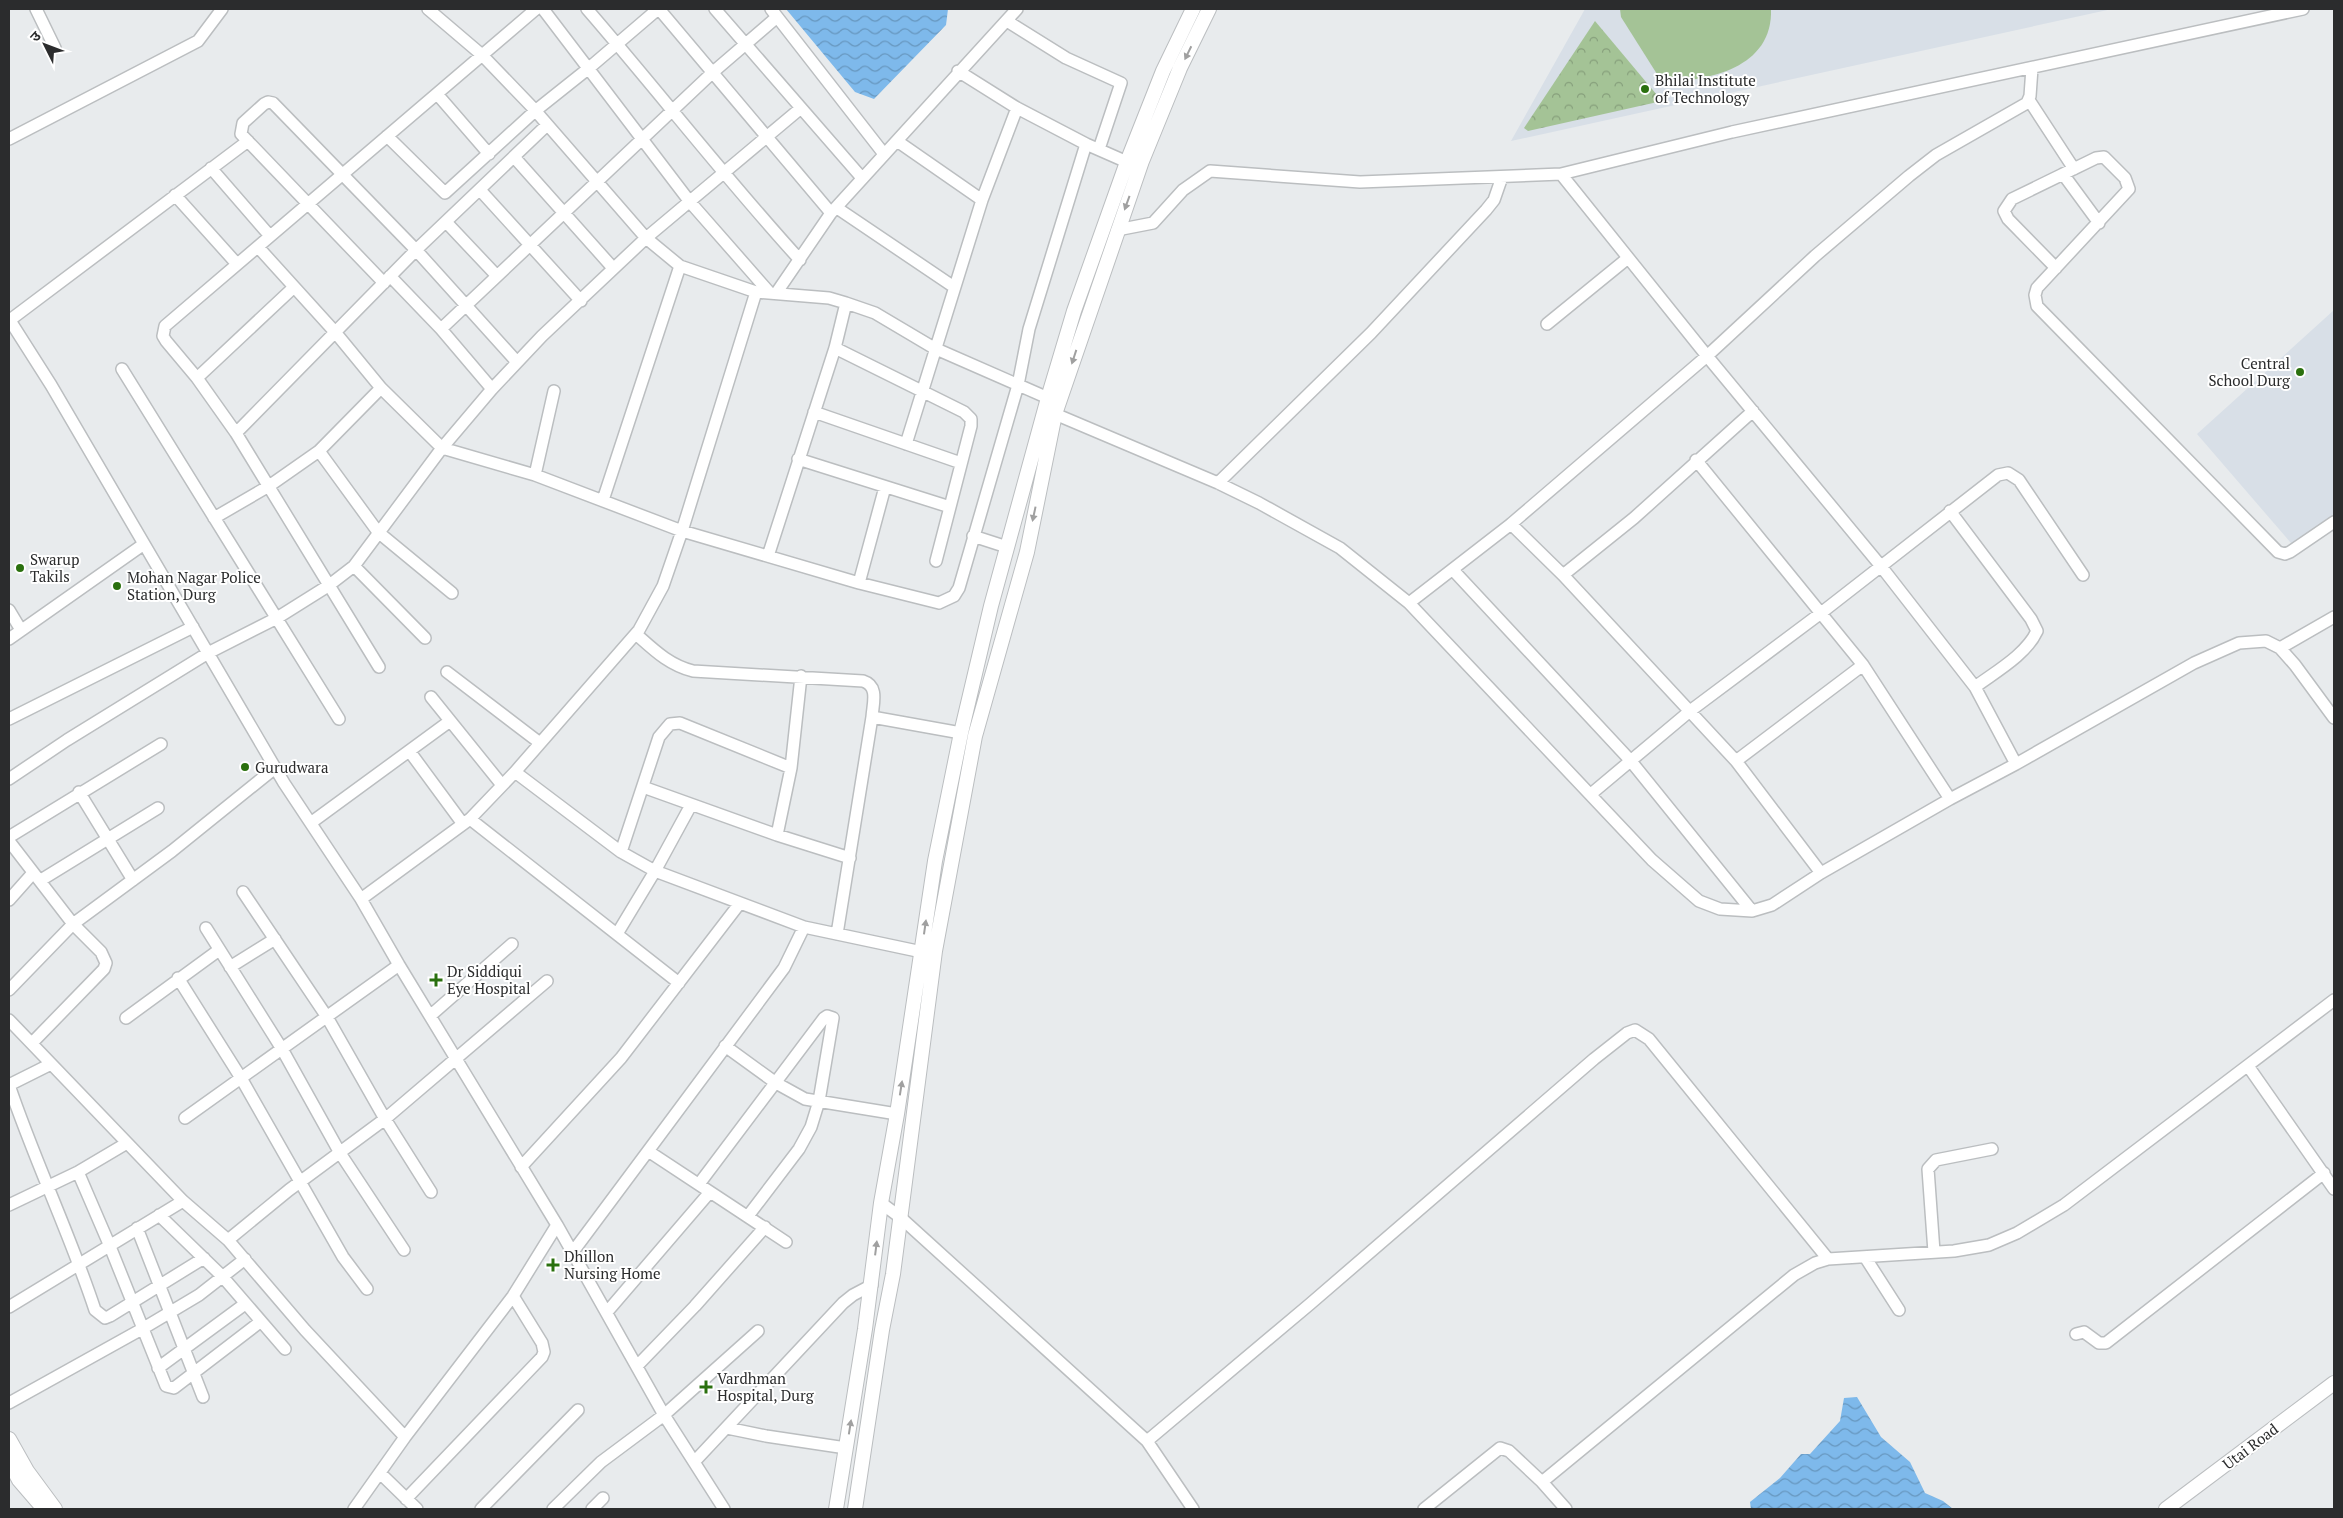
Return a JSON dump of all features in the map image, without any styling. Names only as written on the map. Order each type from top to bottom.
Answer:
[{"type":"main road","points":[[836,1509],[872,1285],[881,1203],[897,1114],[935,861],[961,734],[1007,546],[1074,311],[1126,162],[1163,71],[1193,9]]},
{"type":"main road","points":[[855,1509],[900,1217],[935,951],[975,736],[1027,552],[1055,414],[1142,161],[1180,68],[1209,9]]},
{"type":"main road","name":"Utai Road","points":[[2166,1509],[2333,1387]]},
{"type":"main road","points":[[9,1439],[19,1479],[55,1509]]},
{"type":"main road","points":[[9,1461],[19,1479],[44,1509]]},
{"type":"street","points":[[36,9],[54,48]]},
{"type":"street","points":[[9,139],[198,41],[222,9]]},
{"type":"street","points":[[428,9],[482,55],[535,111],[646,238],[680,266],[756,292],[829,298],[875,314],[934,348],[1048,398],[1055,414],[1218,483],[1259,503],[1340,548],[1409,603],[1652,860],[1699,901],[1720,909],[1752,911],[1772,904],[1950,799],[2016,764],[2194,663],[2240,643],[2266,641],[2280,648],[2334,718]]},
{"type":"street","points":[[379,667],[236,433],[197,378],[166,341],[163,332],[165,326],[536,9]]},
{"type":"street","points":[[543,9],[690,202],[773,292]]},
{"type":"street","points":[[587,9],[673,110],[751,207],[800,260]]},
{"type":"street","points":[[387,136],[445,193],[535,111],[658,9],[767,137],[834,211],[954,286]]},
{"type":"street","points":[[715,9],[862,178]]},
{"type":"street","points":[[773,292],[800,260],[834,211],[862,178],[1017,9]]},
{"type":"street","points":[[1117,230],[1153,223],[1182,190],[1210,171],[1360,182],[1561,174],[1750,128],[2303,9]]},
{"type":"street","points":[[441,329],[712,73],[746,44],[774,13],[884,154]]},
{"type":"street","points":[[1007,21],[1066,58],[1121,83],[1099,149]]},
{"type":"street","points":[[2032,68],[2029,100],[2074,169]]},
{"type":"street","points":[[958,72],[1017,108],[1086,144],[1126,162]]},
{"type":"street","points":[[437,94],[489,154]]},
{"type":"street","points":[[1409,603],[1511,524],[1707,356],[1815,256],[1929,160],[2022,106],[2029,100]]},
{"type":"street","points":[[492,388],[441,329],[308,204],[241,134],[243,123],[264,104],[270,102],[416,250],[517,362]]},
{"type":"street","points":[[9,779],[67,740],[208,653],[276,618],[328,586],[354,566],[442,448],[492,388],[517,362],[646,238],[802,108]]},
{"type":"street","points":[[906,444],[934,348],[982,200],[1017,108]]},
{"type":"street","points":[[236,433],[416,250],[547,125]]},
{"type":"street","points":[[248,141],[9,320],[51,385],[284,783],[312,822],[361,898],[398,965],[557,1225],[664,1415],[724,1509]]},
{"type":"street","points":[[897,141],[982,200]]},
{"type":"street","points":[[258,246],[293,288],[335,332],[381,388],[442,448],[535,475],[682,531],[858,583],[939,602],[954,596],[982,539],[1018,385],[1029,328],[1086,144]]},
{"type":"street","points":[[514,157],[613,268]]},
{"type":"street","points":[[2056,268],[2008,219],[2004,211],[2012,199],[2096,158],[2104,157],[2128,182],[2129,189],[2126,194],[2099,223],[2037,288],[2034,295],[2041,312],[2281,554],[2285,554],[2334,522]]},
{"type":"street","points":[[211,168],[270,236]]},
{"type":"street","points":[[1561,174],[1707,356],[1880,565],[1975,687],[2016,764]]},
{"type":"street","points":[[2063,174],[2099,223]]},
{"type":"street","points":[[1218,483],[1371,333],[1486,210],[1494,200],[1502,177]]},
{"type":"street","points":[[480,190],[581,301]]},
{"type":"street","points":[[175,195],[237,264]]},
{"type":"street","points":[[446,222],[497,276]]},
{"type":"street","points":[[1547,324],[1628,258]]},
{"type":"street","points":[[603,500],[680,266]]},
{"type":"street","points":[[197,378],[293,288]]},
{"type":"street","points":[[361,898],[467,821],[515,772],[638,632],[663,586],[682,531],[756,292]]},
{"type":"street","points":[[768,556],[835,348],[846,303]]},
{"type":"street","points":[[835,348],[964,412],[971,419],[971,426],[936,561]]},
{"type":"street","points":[[122,369],[339,719]]},
{"type":"street","points":[[214,518],[269,486],[319,451],[381,388]]},
{"type":"street","points":[[535,475],[554,391]]},
{"type":"street","points":[[1563,575],[1634,518],[1752,411]]},
{"type":"street","points":[[814,412],[961,463]]},
{"type":"street","points":[[319,451],[378,532],[452,593]]},
{"type":"street","points":[[798,459],[950,507]]},
{"type":"street","points":[[1696,460],[1863,665],[1950,799]]},
{"type":"street","points":[[1591,794],[1690,711],[1821,613],[1880,565],[1998,475],[2008,473],[2014,476],[2084,575]]},
{"type":"street","points":[[858,583],[885,487]]},
{"type":"street","points":[[1950,511],[2031,619],[2037,631],[2033,641],[1975,687]]},
{"type":"street","points":[[1511,524],[1563,575],[1736,762],[1821,874]]},
{"type":"street","points":[[982,539],[1007,546]]},
{"type":"street","points":[[9,639],[144,544]]},
{"type":"street","points":[[354,566],[425,638]]},
{"type":"street","points":[[1453,570],[1630,760],[1752,911]]},
{"type":"street","points":[[9,610],[21,630]]},
{"type":"street","points":[[2280,648],[2334,617]]},
{"type":"street","points":[[9,719],[193,626]]},
{"type":"street","points":[[638,632],[665,659],[678,667],[693,671],[801,676],[868,683],[874,693],[872,716],[837,934]]},
{"type":"street","points":[[1736,762],[1863,665]]},
{"type":"street","points":[[447,672],[540,743]]},
{"type":"street","points":[[777,835],[791,768],[801,676]]},
{"type":"street","points":[[432,696],[502,785]]},
{"type":"street","points":[[872,716],[961,734]]},
{"type":"street","points":[[312,822],[450,721]]},
{"type":"street","points":[[621,852],[659,737],[664,728],[674,723],[680,723],[791,768]]},
{"type":"street","points":[[32,1043],[104,969],[106,963],[101,952],[73,924],[9,839],[79,792],[161,744]]},
{"type":"street","points":[[410,752],[467,821],[679,983]]},
{"type":"street","points":[[9,990],[73,924],[133,880],[275,768]]},
{"type":"street","points":[[515,772],[621,852],[655,871],[804,927],[922,952]]},
{"type":"street","points":[[643,787],[777,835],[850,858]]},
{"type":"street","points":[[79,792],[133,880]]},
{"type":"street","points":[[617,934],[655,871],[691,805]]},
{"type":"street","points":[[9,900],[37,877],[158,808]]},
{"type":"street","points":[[243,892],[327,1017],[385,1118],[431,1192]]},
{"type":"street","points":[[521,1167],[621,1058],[740,903]]},
{"type":"street","points":[[572,1253],[784,968],[804,927]]},
{"type":"street","points":[[206,928],[282,1049],[340,1153],[404,1250]]},
{"type":"street","points":[[230,968],[275,938]]},
{"type":"street","points":[[430,1016],[512,944]]},
{"type":"street","points":[[126,1018],[178,978],[219,950]]},
{"type":"street","points":[[185,1118],[398,965]]},
{"type":"street","points":[[178,978],[241,1078],[343,1257],[367,1289]]},
{"type":"street","points":[[228,1240],[289,1190],[385,1118],[456,1060],[547,980]]},
{"type":"street","points":[[1542,1482],[1794,1275],[1815,1263],[1828,1260],[1934,1252],[1988,1245],[2018,1233],[2064,1205],[2334,1000]]},
{"type":"street","points":[[699,1184],[824,1018],[830,1016],[834,1021],[819,1101],[811,1127],[799,1149],[748,1216]]},
{"type":"street","points":[[9,1020],[183,1201],[228,1240],[305,1330],[405,1437]]},
{"type":"street","points":[[1147,1440],[1310,1304],[1594,1059],[1627,1033],[1635,1030],[1650,1039],[1828,1260]]},
{"type":"street","points":[[725,1046],[776,1083],[805,1099],[897,1114]]},
{"type":"street","points":[[51,1064],[9,1085],[46,1188],[80,1265],[99,1315],[105,1318],[110,1316],[204,1258]]},
{"type":"street","points":[[2248,1066],[2334,1189]]},
{"type":"street","points":[[9,1206],[78,1172],[127,1143]]},
{"type":"street","points":[[1934,1252],[1928,1168],[1936,1160],[1992,1149]]},
{"type":"street","points":[[648,1151],[786,1242]]},
{"type":"street","points":[[78,1172],[109,1244],[164,1383],[170,1388],[194,1373],[260,1322]]},
{"type":"street","points":[[2076,1334],[2082,1331],[2099,1344],[2106,1343],[2324,1173]]},
{"type":"street","points":[[607,1312],[710,1192]]},
{"type":"street","points":[[9,1307],[80,1265],[109,1244],[183,1201]]},
{"type":"street","points":[[881,1203],[900,1217],[1147,1440],[1193,1509]]},
{"type":"street","points":[[159,1215],[222,1276],[285,1349]]},
{"type":"street","points":[[354,1509],[405,1437],[513,1296],[557,1225]]},
{"type":"street","points":[[637,1366],[695,1306],[765,1227]]},
{"type":"street","points":[[137,1228],[203,1396]]},
{"type":"street","points":[[1865,1257],[1899,1310]]},
{"type":"street","points":[[9,1403],[199,1295],[245,1259]]},
{"type":"street","points":[[695,1461],[843,1303],[853,1295],[872,1285]]},
{"type":"street","points":[[406,1499],[542,1357],[544,1352],[542,1343],[513,1296]]},
{"type":"street","points":[[158,1368],[245,1304]]},
{"type":"street","points":[[553,1509],[601,1462],[664,1415],[758,1331]]},
{"type":"street","points":[[481,1509],[578,1410]]},
{"type":"street","points":[[727,1428],[846,1448]]},
{"type":"street","points":[[1424,1509],[1500,1448],[1509,1451],[1542,1482],[1566,1509]]},
{"type":"street","points":[[380,1473],[416,1509]]},
{"type":"street","points":[[592,1509],[603,1498]]},
{"type":"shaded area","name":"Bhilai Institute of Technology","points":[[1585,9],[2112,9],[1511,141]]},
{"type":"shaded area","name":"Central School Durg","points":[[2334,310],[2334,522],[2297,550],[2197,434]]},
{"type":"green space","points":[[1620,9],[1771,9],[1769,29],[1761,45],[1750,58],[1718,74],[1680,81],[1662,82],[1621,17]]},
{"type":"green space","points":[[1595,21],[1662,101],[1528,131],[1524,128]]},
{"type":"water","points":[[786,9],[948,9],[946,25],[874,99],[855,92]]},
{"type":"water","points":[[1857,1397],[1881,1437],[1910,1462],[1925,1493],[1943,1501],[1953,1509],[1751,1509],[1750,1502],[1780,1478],[1801,1454],[1810,1454],[1840,1421],[1844,1398]]},
{"type":"place","name":"Bhilai Institute of Technology","points":[[1645,89]]},
{"type":"place","name":"Central School Durg","points":[[2300,372]]},
{"type":"place","name":"Swarup Takils","points":[[20,568]]},
{"type":"place","name":"Mohan Nagar Police Station, Durg","points":[[117,586]]},
{"type":"place","name":"Gurudwara","points":[[245,767]]},
{"type":"place","name":"Dr Siddiqui Eye Hospital","points":[[436,980]]},
{"type":"place","name":"Dhillon Nursing Home","points":[[553,1265]]},
{"type":"place","name":"Vardhman Hospital, Durg","points":[[706,1387]]}]
